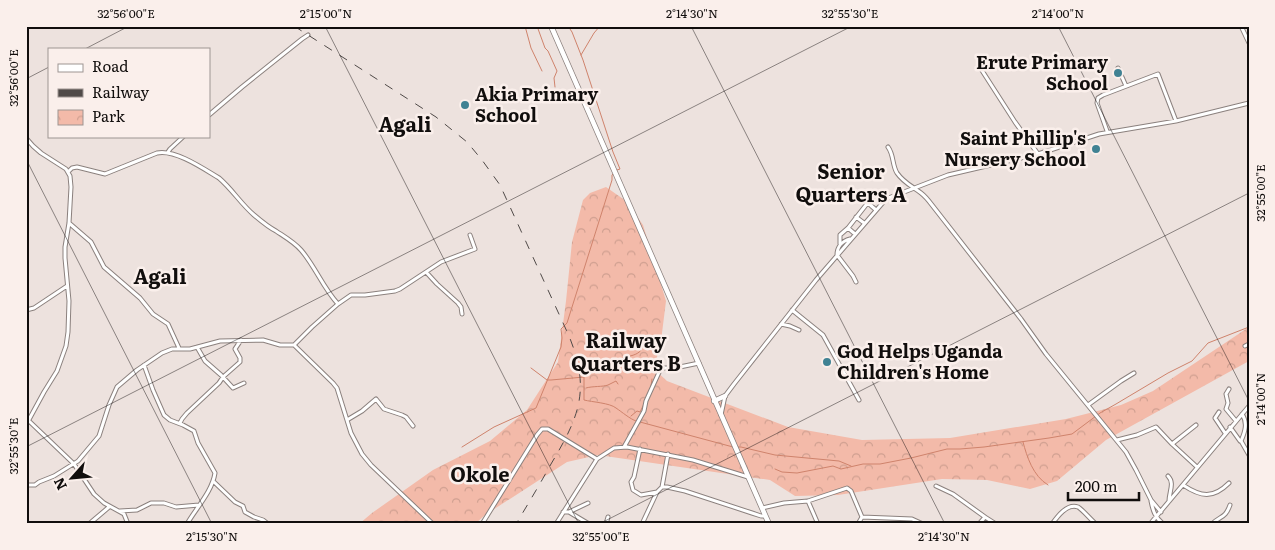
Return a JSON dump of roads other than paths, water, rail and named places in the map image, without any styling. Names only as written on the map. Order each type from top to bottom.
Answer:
[{"type":"main road","points":[[551,26],[768,524]]},
{"type":"main road","points":[[714,401],[726,396]]},
{"type":"street","points":[[1241,26],[1249,43]]},
{"type":"street","points":[[210,114],[308,35]]},
{"type":"street","points":[[1118,68],[1126,86]]},
{"type":"street","points":[[981,70],[1038,154]]},
{"type":"street","points":[[1107,131],[1097,100],[1100,96],[1158,74],[1176,121]]},
{"type":"street","points":[[721,416],[726,396],[792,310],[851,238],[886,199],[955,173],[1038,154],[1107,131],[1176,121],[1248,104]]},
{"type":"street","points":[[26,138],[37,150],[58,163],[68,172],[70,187],[69,223],[65,247],[65,269],[69,301],[66,346],[57,371],[26,426]]},
{"type":"street","points":[[168,152],[182,138]]},
{"type":"street","points":[[888,147],[892,152],[896,172],[912,188],[922,193],[1021,319],[1046,354],[1117,440],[1160,512]]},
{"type":"street","points":[[68,172],[72,168],[77,167],[105,174],[145,157],[163,152],[181,157],[219,178],[248,210],[273,230],[295,244],[302,251],[338,304]]},
{"type":"street","points":[[922,184],[922,193]]},
{"type":"street","points":[[856,282],[837,256],[840,235],[874,196],[877,194],[886,199]]},
{"type":"street","points":[[868,203],[876,210]]},
{"type":"street","points":[[856,217],[864,223]]},
{"type":"street","points":[[69,223],[90,242],[104,267],[140,298],[153,314],[168,323],[179,348]]},
{"type":"street","points":[[848,228],[855,234]]},
{"type":"street","points":[[294,345],[338,304],[351,295],[398,290],[449,258],[475,249],[470,235]]},
{"type":"street","points":[[840,244],[851,238]]},
{"type":"street","points":[[426,272],[458,303],[462,314]]},
{"type":"street","points":[[26,310],[34,308],[67,286]]},
{"type":"street","points":[[792,310],[823,335],[859,400]]},
{"type":"street","points":[[781,324],[799,330]]},
{"type":"street","points":[[180,423],[205,395],[240,361],[235,349],[241,340]]},
{"type":"street","points":[[26,485],[35,485],[54,476],[74,464],[86,453],[99,436],[117,387],[144,365],[169,350],[197,347],[214,342],[263,340],[280,345],[294,345],[335,385],[346,420],[362,454],[371,465],[433,524]]},
{"type":"street","points":[[197,347],[205,361],[233,388],[244,383]]},
{"type":"street","points":[[624,447],[644,411],[646,401],[661,368],[675,368],[698,363]]},
{"type":"street","points":[[144,365],[164,415],[170,420],[194,431],[198,443],[215,473],[213,481],[187,524]]},
{"type":"street","points":[[1088,405],[1121,380],[1134,373]]},
{"type":"street","points":[[1229,390],[1226,394],[1228,403],[1226,410],[1236,421]]},
{"type":"street","points":[[346,420],[376,399],[384,409],[402,415],[413,426]]},
{"type":"street","points":[[1150,524],[1249,406]]},
{"type":"street","points":[[1219,412],[1215,418],[1225,433]]},
{"type":"street","points":[[1241,441],[1246,431],[1247,421],[1242,414]]},
{"type":"street","points":[[29,421],[74,464],[94,494],[104,503],[124,514],[128,524]]},
{"type":"street","points":[[1172,444],[1196,425]]},
{"type":"street","points":[[1117,440],[1137,435],[1156,427],[1197,467]]},
{"type":"street","points":[[1230,427],[1249,455]]},
{"type":"street","points":[[482,524],[536,435],[542,429],[548,428],[597,459]]},
{"type":"street","points":[[556,524],[597,459],[614,448],[624,447],[668,454],[713,465],[748,478]]},
{"type":"street","points":[[640,449],[631,482],[634,490],[641,495],[657,492]]},
{"type":"street","points":[[642,524],[657,492],[662,487],[668,454]]},
{"type":"street","points":[[1168,476],[1172,482],[1170,501]]},
{"type":"street","points":[[213,481],[234,502],[243,506],[245,512],[268,524]]},
{"type":"street","points":[[1183,485],[1196,493],[1207,495],[1216,493],[1229,482]]},
{"type":"street","points":[[936,486],[953,494],[996,524]]},
{"type":"street","points":[[662,487],[685,491],[765,516]]},
{"type":"street","points":[[762,508],[784,503],[808,501],[847,488],[851,491],[862,517]]},
{"type":"street","points":[[1152,500],[1156,517],[1163,524]]},
{"type":"street","points":[[808,501],[818,524]]},
{"type":"street","points":[[120,511],[137,510],[155,503],[164,503],[176,507],[199,505]]},
{"type":"street","points":[[563,512],[569,512],[588,503]]},
{"type":"street","points":[[1212,524],[1216,519],[1225,515],[1230,505]]},
{"type":"street","points":[[89,524],[109,506]]},
{"type":"street","points":[[1052,524],[1066,509],[1078,507],[1096,524]]},
{"type":"street","points":[[569,512],[589,524]]},
{"type":"street","points":[[979,524],[985,516]]},
{"type":"street","points":[[606,524],[608,517]]},
{"type":"street","points":[[858,524],[862,517]]},
{"type":"street","points":[[862,517],[913,519],[923,524]]},
{"type":"waterway","points":[[525,26],[531,48],[542,71]]},
{"type":"waterway","points":[[537,26],[545,48],[557,71],[554,78],[555,87]]},
{"type":"waterway","points":[[568,26],[583,60],[620,169],[617,170]]},
{"type":"waterway","points":[[581,55],[600,26]]},
{"type":"waterway","points":[[462,447],[494,427],[536,408],[561,347],[561,329],[567,323],[614,173]]},
{"type":"waterway","points":[[775,469],[782,472],[797,473],[833,466],[841,469],[863,464],[880,464],[947,449],[984,447],[1072,434],[1100,413],[1192,361],[1208,343],[1249,327]]},
{"type":"waterway","points":[[585,376],[597,369],[611,368],[618,360],[635,354],[642,349]]},
{"type":"waterway","points":[[531,368],[547,380],[584,377],[584,400],[613,406],[636,421]]},
{"type":"waterway","points":[[651,386],[652,379]]},
{"type":"waterway","points":[[586,388],[606,386],[616,381],[618,384]]},
{"type":"waterway","points":[[631,416],[637,411],[640,412],[644,404]]},
{"type":"waterway","points":[[640,422],[733,447]]},
{"type":"waterway","points":[[1023,442],[1029,460],[1038,477],[1048,485]]},
{"type":"waterway","points":[[737,447],[775,455],[839,461],[851,466]]},
{"type":"railway","points":[[294,26],[436,117],[467,142],[500,185],[569,336],[576,355],[579,372],[579,403],[569,432],[516,524]]},
{"type":"place","name":"Erute Primary School","points":[[1118,73]]},
{"type":"place","name":"Akia Primary School","points":[[465,105]]},
{"type":"place","name":"Saint Phillip's Nursery School","points":[[1096,149]]},
{"type":"place","name":"God Helps Uganda Children's Home","points":[[827,362]]},
{"type":"district","name":"Agali","points":[[405,125]]},
{"type":"district","name":"Senior Quarters A","points":[[851,184]]},
{"type":"district","name":"Agali","points":[[160,277]]},
{"type":"district","name":"Railway Quarters B","points":[[626,352]]},
{"type":"district","name":"Okole","points":[[480,475]]}]
